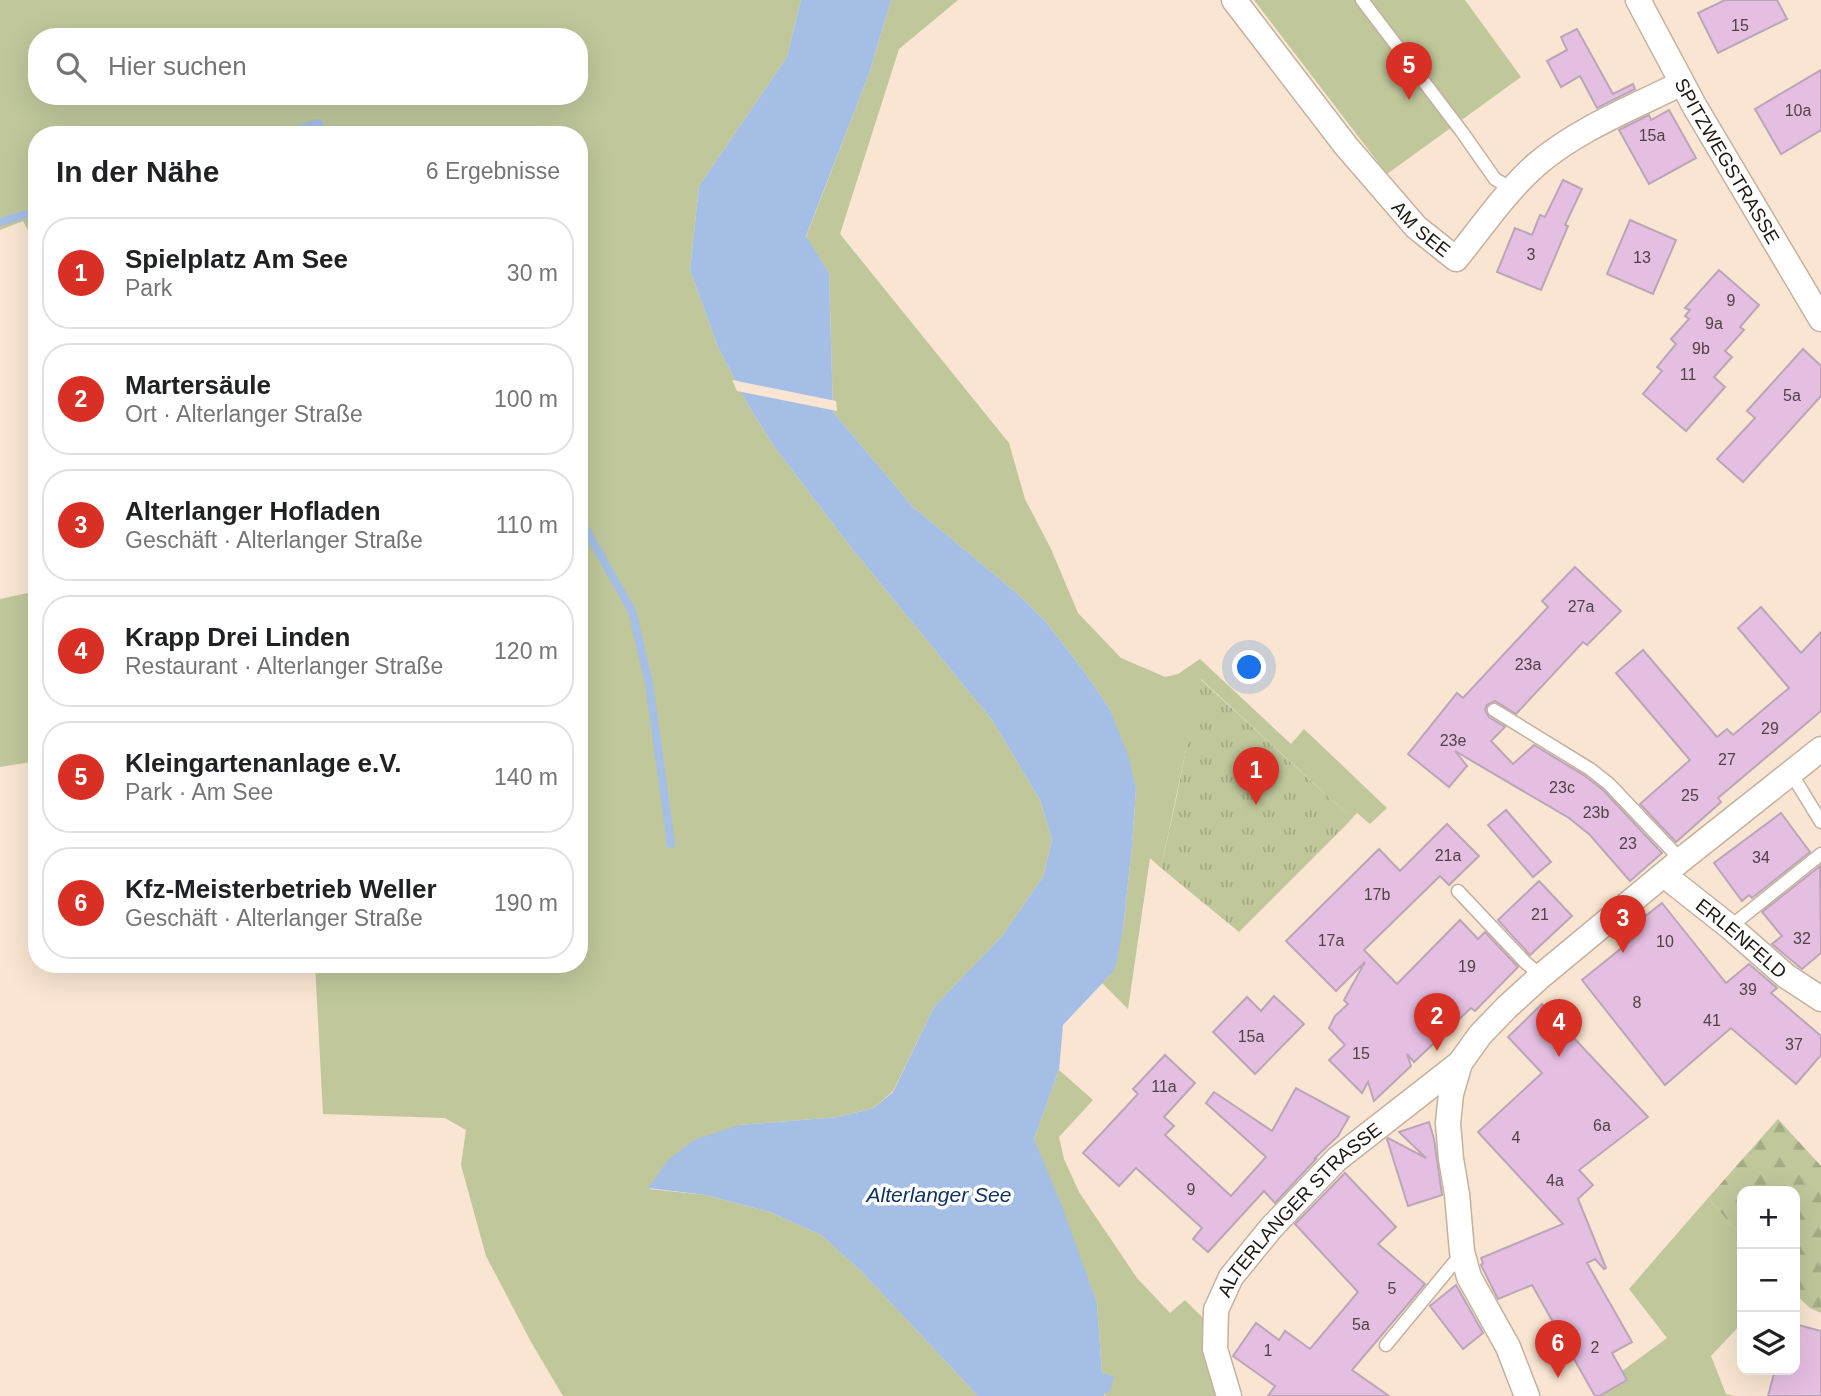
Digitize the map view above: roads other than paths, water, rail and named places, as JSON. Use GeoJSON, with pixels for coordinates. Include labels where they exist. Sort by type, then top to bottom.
{"type":"FeatureCollection","features":[{"type":"Feature","properties":{"kind":"street","name":"AM SEE"},"geometry":{"type":"LineString","coordinates":[[1234,0],[1346,146],[1416,227],[1457,259],[1511,189],[1536,165],[1581,134],[1682,83]]}},
{"type":"Feature","properties":{"kind":"street","name":"SPITZWEGSTRASSE"},"geometry":{"type":"LineString","coordinates":[[1638,0],[1695,107],[1821,319]]}},
{"type":"Feature","properties":{"kind":"street","name":"ALTERLANGER STRASSE"},"geometry":{"type":"LineString","coordinates":[[1228,1396],[1215,1349],[1216,1310],[1231,1277],[1271,1228],[1337,1158],[1460,1063],[1480,1035],[1541,976],[1821,749]]}},
{"type":"Feature","properties":{"kind":"street","name":"ERLENFELD"},"geometry":{"type":"LineString","coordinates":[[1673,867],[1730,927],[1786,976],[1821,999]]}},
{"type":"Feature","properties":{"kind":"street","name":"ALTERLANGER STRASSE"},"geometry":{"type":"LineString","coordinates":[[1460,1063],[1451,1094],[1448,1123],[1462,1252],[1469,1277],[1508,1347],[1527,1396]]}},
{"type":"Feature","properties":{"kind":"lane"},"geometry":{"type":"LineString","coordinates":[[1362,0],[1495,179],[1511,189]]}},
{"type":"Feature","properties":{"kind":"lane"},"geometry":{"type":"LineString","coordinates":[[1494,710],[1590,769],[1609,784],[1673,867]]}},
{"type":"Feature","properties":{"kind":"lane"},"geometry":{"type":"LineString","coordinates":[[1791,773],[1821,822]]}},
{"type":"Feature","properties":{"kind":"lane"},"geometry":{"type":"LineString","coordinates":[[1730,927],[1821,854]]}},
{"type":"Feature","properties":{"kind":"lane"},"geometry":{"type":"LineString","coordinates":[[1458,891],[1541,976]]}},
{"type":"Feature","properties":{"kind":"lane"},"geometry":{"type":"LineString","coordinates":[[1386,1345],[1462,1252]]}},
{"type":"Feature","properties":{"kind":"water","name":"Alterlanger See"},"geometry":{"type":"Polygon","coordinates":[[[801,0],[891,0],[870,71],[806,236],[829,273],[833,412],[913,507],[1020,596],[1045,621],[1109,708],[1128,755],[1136,789],[1123,928],[1116,965],[1110,975],[1063,1025],[1059,1070],[1034,1139],[1097,1303],[1102,1373],[1114,1376],[1110,1391],[1104,1396],[978,1396],[862,1272],[821,1235],[770,1212],[706,1195],[648,1188],[668,1160],[694,1140],[739,1125],[838,1117],[874,1108],[893,1092],[934,1007],[1002,936],[1043,877],[1052,840],[1040,800],[992,720],[850,546],[776,449],[748,405],[718,347],[690,270],[699,186],[787,57],[801,0]]]}},
{"type":"Feature","properties":{"kind":"waterway"},"geometry":{"type":"LineString","coordinates":[[308,126],[318,123],[320,126]]}},
{"type":"Feature","properties":{"kind":"waterway"},"geometry":{"type":"LineString","coordinates":[[0,222],[28,214]]}},
{"type":"Feature","properties":{"kind":"waterway"},"geometry":{"type":"LineString","coordinates":[[588,533],[632,611],[649,683],[671,844]]}},
{"type":"Feature","properties":{"kind":"place","name":"Kleingartenanlage e.V."},"geometry":{"type":"Point","coordinates":[1409,100]}},
{"type":"Feature","properties":{"kind":"place","name":"Spielplatz Am See"},"geometry":{"type":"Point","coordinates":[1256,805]}},
{"type":"Feature","properties":{"kind":"place","name":"Alterlanger Hofladen"},"geometry":{"type":"Point","coordinates":[1623,953]}},
{"type":"Feature","properties":{"kind":"place","name":"Martersäule"},"geometry":{"type":"Point","coordinates":[1437,1051]}},
{"type":"Feature","properties":{"kind":"place","name":"Krapp Drei Linden"},"geometry":{"type":"Point","coordinates":[1559,1057]}},
{"type":"Feature","properties":{"kind":"place","name":"Kfz-Meisterbetrieb Weller"},"geometry":{"type":"Point","coordinates":[1558,1378]}}]}
